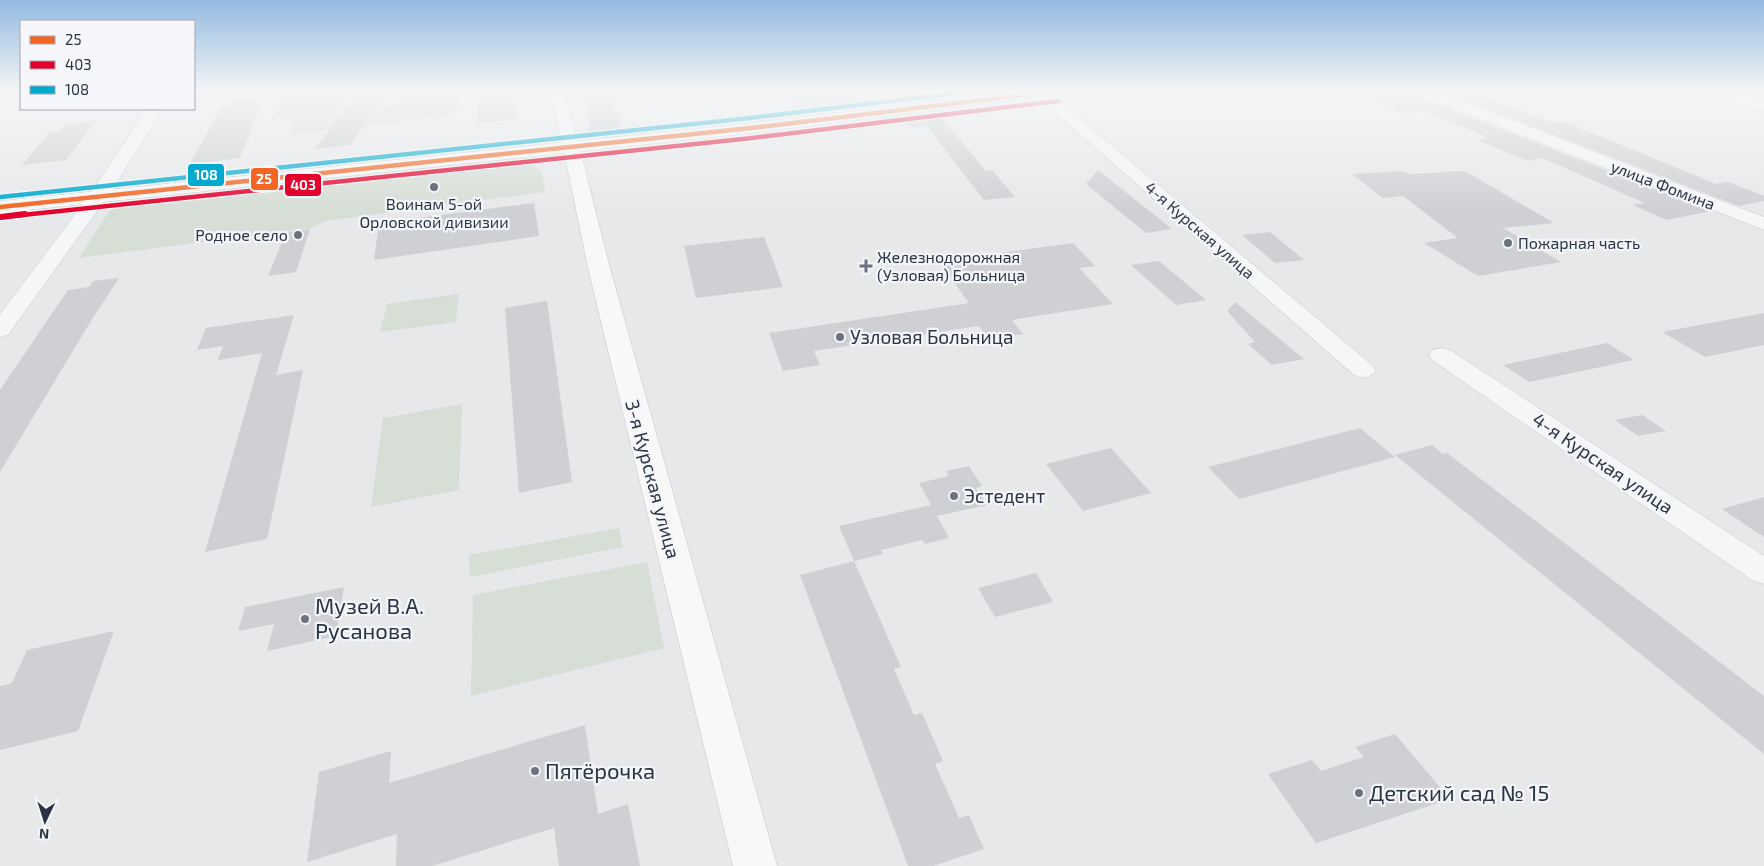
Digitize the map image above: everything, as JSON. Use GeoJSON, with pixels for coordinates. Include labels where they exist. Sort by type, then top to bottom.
{"type":"FeatureCollection","features":[{"type":"Feature","properties":{"kind":"main road"},"geometry":{"type":"LineString","coordinates":[[0,207],[709,131]]}},
{"type":"Feature","properties":{"kind":"main road","name":"3-я Курская улица"},"geometry":{"type":"LineString","coordinates":[[571,146],[606,296],[755,866]]}},
{"type":"Feature","properties":{"kind":"street"},"geometry":{"type":"LineString","coordinates":[[0,330],[100,196],[141,131]]}},
{"type":"Feature","properties":{"kind":"street","name":"3-я Курская улица"},"geometry":{"type":"LineString","coordinates":[[567,131],[571,146]]}},
{"type":"Feature","properties":{"kind":"street","name":"4-я Курская улица"},"geometry":{"type":"LineString","coordinates":[[1091,131],[1362,370]]}},
{"type":"Feature","properties":{"kind":"street","name":"улица Фомина"},"geometry":{"type":"LineString","coordinates":[[1526,131],[1764,224]]}},
{"type":"Feature","properties":{"kind":"street","name":"4-я Курская улица"},"geometry":{"type":"LineString","coordinates":[[1441,354],[1764,572]]}},
{"type":"Feature","properties":{"kind":"shaded area"},"geometry":{"type":"Polygon","coordinates":[[[292,131],[320,131],[291,135],[292,131]]]}},
{"type":"Feature","properties":{"kind":"shaded area"},"geometry":{"type":"Polygon","coordinates":[[[521,157],[528,160],[542,172],[545,192],[325,221],[310,228],[79,258],[115,202],[521,157]]]}},
{"type":"Feature","properties":{"kind":"shaded area"},"geometry":{"type":"Polygon","coordinates":[[[459,294],[456,322],[380,332],[387,304],[459,294]]]}},
{"type":"Feature","properties":{"kind":"shaded area"},"geometry":{"type":"Polygon","coordinates":[[[462,404],[459,490],[371,507],[383,418],[462,404]]]}},
{"type":"Feature","properties":{"kind":"shaded area"},"geometry":{"type":"Polygon","coordinates":[[[619,528],[623,547],[470,577],[469,555],[619,528]]]}},
{"type":"Feature","properties":{"kind":"shaded area"},"geometry":{"type":"Polygon","coordinates":[[[647,562],[664,648],[471,696],[473,595],[647,562]]]}},
{"type":"Feature","properties":{"kind":"building"},"geometry":{"type":"Polygon","coordinates":[[[87,131],[66,160],[22,165],[50,132],[87,131]]]}},
{"type":"Feature","properties":{"kind":"building"},"geometry":{"type":"Polygon","coordinates":[[[208,131],[252,131],[239,158],[189,165],[208,131]]]}},
{"type":"Feature","properties":{"kind":"building"},"geometry":{"type":"Polygon","coordinates":[[[329,131],[360,131],[350,145],[315,149],[329,131]]]}},
{"type":"Feature","properties":{"kind":"building"},"geometry":{"type":"Polygon","coordinates":[[[590,131],[617,131],[590,134],[590,131]]]}},
{"type":"Feature","properties":{"kind":"building"},"geometry":{"type":"Polygon","coordinates":[[[931,131],[953,131],[986,171],[992,170],[1015,197],[984,200],[931,131]]]}},
{"type":"Feature","properties":{"kind":"building"},"geometry":{"type":"Polygon","coordinates":[[[1473,131],[1507,131],[1711,211],[1667,220],[1633,205],[1645,203],[1542,158],[1529,161],[1476,140],[1488,138],[1473,131]]]}},
{"type":"Feature","properties":{"kind":"building"},"geometry":{"type":"Polygon","coordinates":[[[1545,131],[1588,131],[1716,184],[1728,182],[1764,196],[1764,201],[1739,206],[1545,131]]]}},
{"type":"Feature","properties":{"kind":"building"},"geometry":{"type":"Polygon","coordinates":[[[1098,170],[1172,229],[1146,233],[1086,184],[1098,170]]]}},
{"type":"Feature","properties":{"kind":"building"},"geometry":{"type":"Polygon","coordinates":[[[1404,171],[1409,174],[1465,171],[1554,223],[1503,228],[1561,262],[1478,276],[1424,243],[1458,238],[1403,196],[1383,198],[1352,174],[1404,171]]]}},
{"type":"Feature","properties":{"kind":"building"},"geometry":{"type":"Polygon","coordinates":[[[534,203],[539,236],[374,260],[379,223],[534,203]]]}},
{"type":"Feature","properties":{"kind":"building"},"geometry":{"type":"Polygon","coordinates":[[[310,229],[296,272],[268,276],[286,232],[310,229]]]}},
{"type":"Feature","properties":{"kind":"building"},"geometry":{"type":"Polygon","coordinates":[[[1270,232],[1304,260],[1275,263],[1242,235],[1270,232]]]}},
{"type":"Feature","properties":{"kind":"building"},"geometry":{"type":"Polygon","coordinates":[[[764,237],[783,287],[696,298],[684,246],[764,237]]]}},
{"type":"Feature","properties":{"kind":"building"},"geometry":{"type":"Polygon","coordinates":[[[1073,243],[1095,266],[1079,268],[1113,304],[1012,320],[1023,334],[988,339],[979,326],[814,351],[820,365],[783,371],[769,333],[969,303],[939,261],[1073,243]]]}},
{"type":"Feature","properties":{"kind":"building"},"geometry":{"type":"Polygon","coordinates":[[[1159,261],[1206,300],[1176,305],[1131,265],[1159,261]]]}},
{"type":"Feature","properties":{"kind":"building"},"geometry":{"type":"Polygon","coordinates":[[[119,278],[0,472],[0,390],[68,290],[89,287],[93,281],[119,278]]]}},
{"type":"Feature","properties":{"kind":"building"},"geometry":{"type":"Polygon","coordinates":[[[547,301],[572,482],[519,493],[505,308],[547,301]]]}},
{"type":"Feature","properties":{"kind":"building"},"geometry":{"type":"Polygon","coordinates":[[[1235,302],[1304,359],[1272,365],[1248,344],[1255,342],[1227,311],[1235,302]]]}},
{"type":"Feature","properties":{"kind":"building"},"geometry":{"type":"Polygon","coordinates":[[[1764,313],[1764,345],[1705,357],[1662,332],[1764,313]]]}},
{"type":"Feature","properties":{"kind":"building"},"geometry":{"type":"Polygon","coordinates":[[[294,315],[276,375],[303,370],[267,539],[205,552],[262,353],[218,360],[223,346],[197,350],[206,328],[294,315]]]}},
{"type":"Feature","properties":{"kind":"building"},"geometry":{"type":"Polygon","coordinates":[[[1607,343],[1634,360],[1529,382],[1503,365],[1607,343]]]}},
{"type":"Feature","properties":{"kind":"building"},"geometry":{"type":"Polygon","coordinates":[[[1642,415],[1666,431],[1638,436],[1615,420],[1642,415]]]}},
{"type":"Feature","properties":{"kind":"building"},"geometry":{"type":"Polygon","coordinates":[[[1360,428],[1395,457],[1239,499],[1208,467],[1360,428]]]}},
{"type":"Feature","properties":{"kind":"building"},"geometry":{"type":"Polygon","coordinates":[[[1432,445],[1443,454],[1447,453],[1764,696],[1764,754],[1395,455],[1432,445]]]}},
{"type":"Feature","properties":{"kind":"building"},"geometry":{"type":"Polygon","coordinates":[[[1111,448],[1151,493],[1083,511],[1046,464],[1111,448]]]}},
{"type":"Feature","properties":{"kind":"building","name":"Эстедент"},"geometry":{"type":"Polygon","coordinates":[[[969,466],[982,486],[976,488],[987,505],[937,516],[919,483],[949,476],[946,471],[969,466]]]}},
{"type":"Feature","properties":{"kind":"building"},"geometry":{"type":"Polygon","coordinates":[[[1764,497],[1764,537],[1722,509],[1764,497]]]}},
{"type":"Feature","properties":{"kind":"building"},"geometry":{"type":"Polygon","coordinates":[[[931,505],[949,538],[925,544],[922,540],[881,550],[883,554],[854,561],[839,526],[931,505]]]}},
{"type":"Feature","properties":{"kind":"building"},"geometry":{"type":"Polygon","coordinates":[[[854,561],[901,667],[894,669],[914,715],[922,713],[943,761],[935,764],[959,818],[969,815],[984,849],[933,866],[908,866],[800,575],[854,561]]]}},
{"type":"Feature","properties":{"kind":"building"},"geometry":{"type":"Polygon","coordinates":[[[1036,573],[1053,602],[995,617],[978,588],[1036,573]]]}},
{"type":"Feature","properties":{"kind":"building"},"geometry":{"type":"Polygon","coordinates":[[[344,587],[336,636],[267,651],[274,624],[238,631],[245,607],[344,587]]]}},
{"type":"Feature","properties":{"kind":"building"},"geometry":{"type":"Polygon","coordinates":[[[114,631],[78,731],[0,750],[0,686],[12,683],[27,650],[114,631]]]}},
{"type":"Feature","properties":{"kind":"building"},"geometry":{"type":"Polygon","coordinates":[[[585,725],[598,814],[628,804],[640,866],[559,866],[554,828],[432,866],[396,866],[397,834],[307,862],[319,772],[391,751],[389,783],[585,725]]]}},
{"type":"Feature","properties":{"kind":"building"},"geometry":{"type":"Polygon","coordinates":[[[1395,734],[1450,799],[1316,843],[1268,774],[1312,760],[1321,771],[1364,757],[1355,747],[1395,734]]]}},
{"type":"Feature","properties":{"kind":"transit line","name":"108"},"geometry":{"type":"LineString","coordinates":[[0,197],[623,131]]}},
{"type":"Feature","properties":{"kind":"transit line","name":"25"},"geometry":{"type":"LineString","coordinates":[[0,207],[719,131]]}},
{"type":"Feature","properties":{"kind":"transit line","name":"403"},"geometry":{"type":"LineString","coordinates":[[1,217],[806,131]]}},
{"type":"Feature","properties":{"kind":"place","name":"Воинам 5-ой Орловской дивизии"},"geometry":{"type":"Point","coordinates":[434,187]}},
{"type":"Feature","properties":{"kind":"place","name":"Родное село"},"geometry":{"type":"Point","coordinates":[298,235]}},
{"type":"Feature","properties":{"kind":"place","name":"Пожарная часть"},"geometry":{"type":"Point","coordinates":[1508,243]}},
{"type":"Feature","properties":{"kind":"place","name":"Железнодорожная (Узловая) Больница"},"geometry":{"type":"Point","coordinates":[866,266]}},
{"type":"Feature","properties":{"kind":"place","name":"Узловая Больница"},"geometry":{"type":"Point","coordinates":[840,337]}},
{"type":"Feature","properties":{"kind":"place","name":"Эстедент"},"geometry":{"type":"Point","coordinates":[954,496]}},
{"type":"Feature","properties":{"kind":"place","name":"Музей В.А. Русанова"},"geometry":{"type":"Point","coordinates":[305,619]}},
{"type":"Feature","properties":{"kind":"place","name":"Пятёрочка"},"geometry":{"type":"Point","coordinates":[535,771]}},
{"type":"Feature","properties":{"kind":"place","name":"Детский сад № 15"},"geometry":{"type":"Point","coordinates":[1359,793]}}]}
